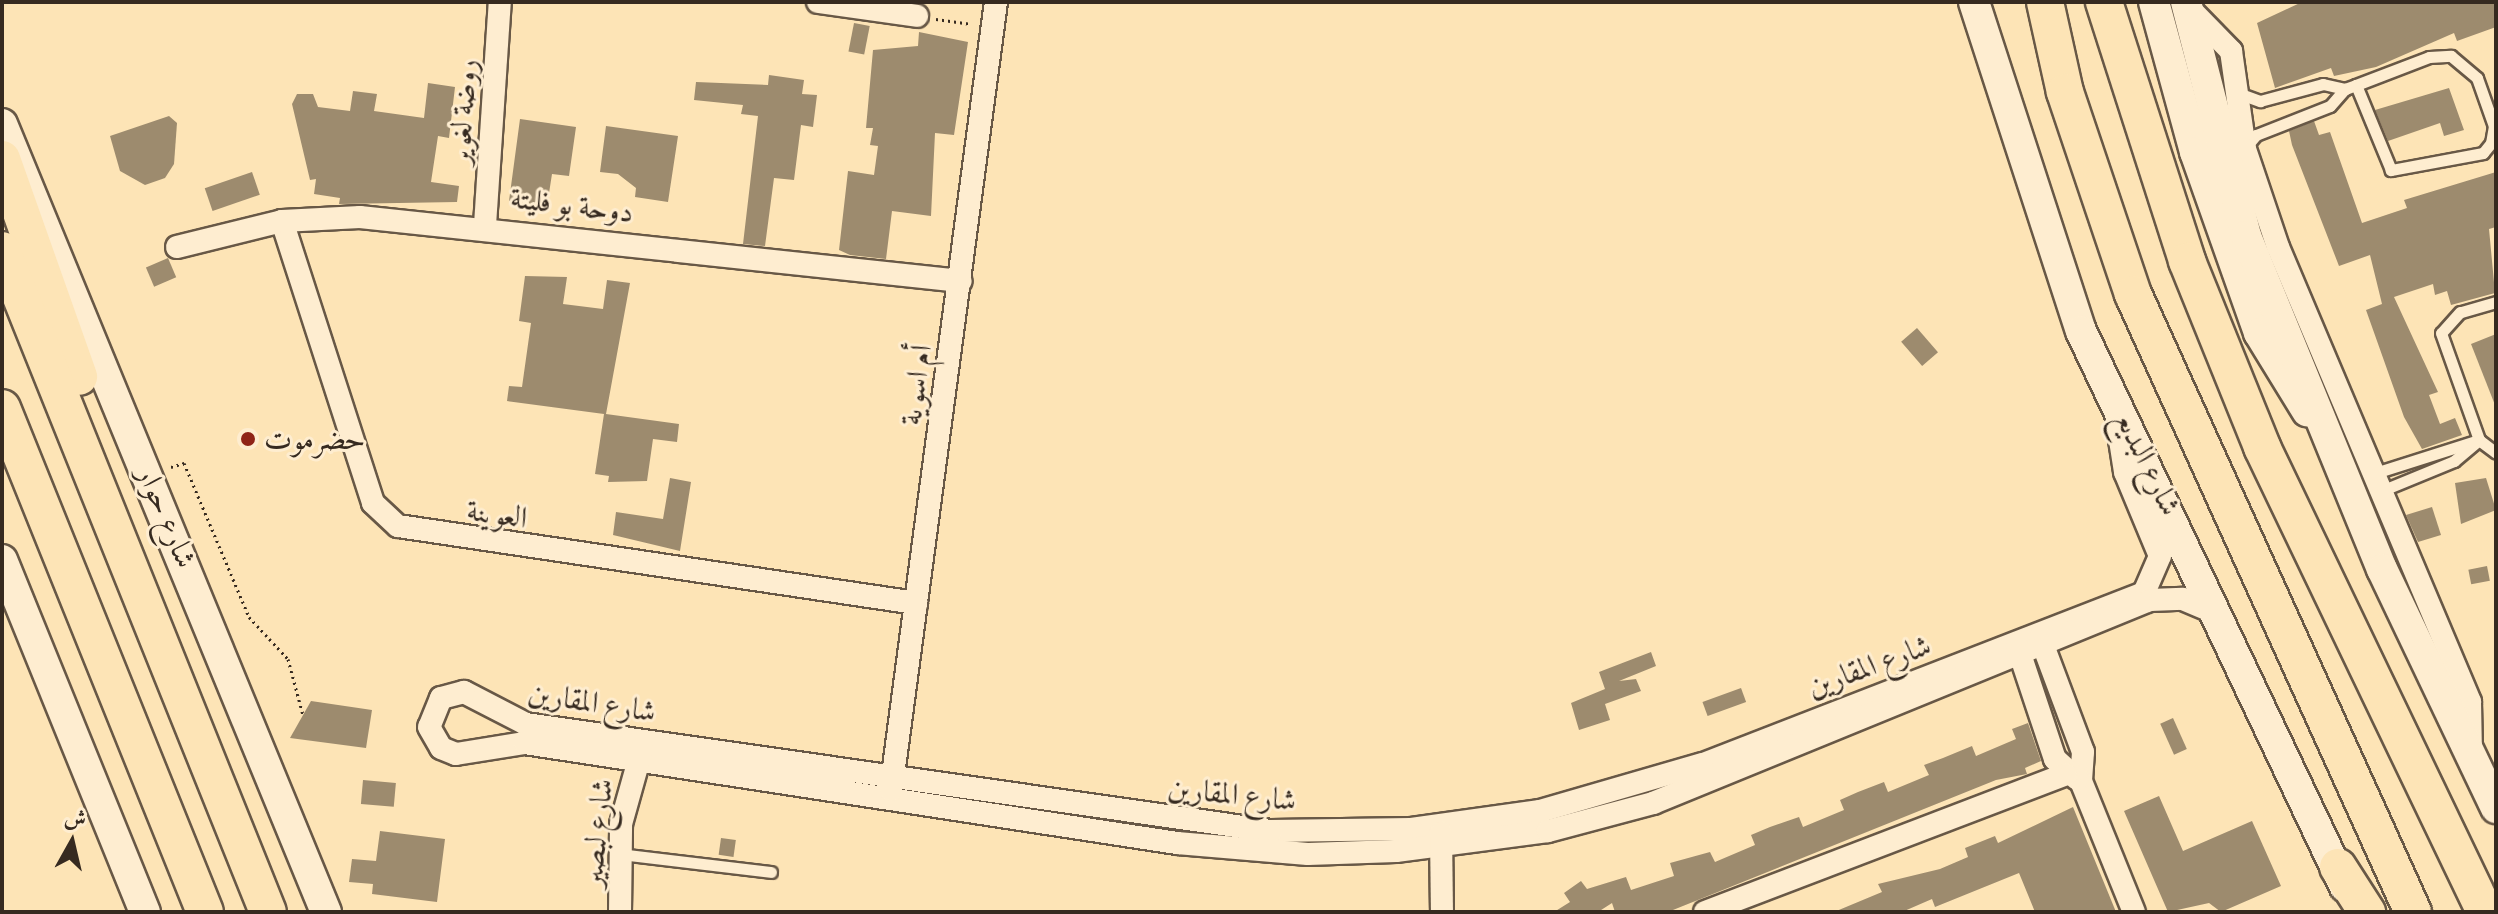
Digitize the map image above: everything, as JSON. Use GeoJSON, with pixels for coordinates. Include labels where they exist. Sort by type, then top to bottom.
{"type":"FeatureCollection","features":[{"type":"Feature","properties":{"kind":"highway","name":"شارع البديع"},"geometry":{"type":"LineString","coordinates":[[2045,2],[2065,92],[2133,294],[2413,912]]}},
{"type":"Feature","properties":{"kind":"highway"},"geometry":{"type":"LineString","coordinates":[[2104,2],[2187,261],[2262,447],[2485,912]]}},
{"type":"Feature","properties":{"kind":"highway"},"geometry":{"type":"LineString","coordinates":[[2,159],[90,412],[110,515]]}},
{"type":"Feature","properties":{"kind":"highway","name":"شارع حوار"},"geometry":{"type":"LineString","coordinates":[[2,250],[268,912]]}},
{"type":"Feature","properties":{"kind":"highway"},"geometry":{"type":"LineString","coordinates":[[2,408],[161,810],[205,912]]}},
{"type":"Feature","properties":{"kind":"highway"},"geometry":{"type":"LineString","coordinates":[[2,452],[52,533]]}},
{"type":"Feature","properties":{"kind":"highway"},"geometry":{"type":"LineString","coordinates":[[161,810],[177,912]]}},
{"type":"Feature","properties":{"kind":"highway"},"geometry":{"type":"LineString","coordinates":[[2338,867],[2367,912]]}},
{"type":"Feature","properties":{"kind":"main road","name":"شارع البديع"},"geometry":{"type":"LineString","coordinates":[[1974,2],[2061,282],[2223,617],[2338,867],[2353,912]]}},
{"type":"Feature","properties":{"kind":"main road"},"geometry":{"type":"LineString","coordinates":[[2154,2],[2195,152],[2259,333],[2335,448]]}},
{"type":"Feature","properties":{"kind":"main road"},"geometry":{"type":"LineString","coordinates":[[2186,2],[2246,236],[2470,763],[2496,808]]}},
{"type":"Feature","properties":{"kind":"main road","name":"شارع حوار"},"geometry":{"type":"LineString","coordinates":[[2,124],[326,912]]}},
{"type":"Feature","properties":{"kind":"main road"},"geometry":{"type":"LineString","coordinates":[[2,560],[145,912]]}},
{"type":"Feature","properties":{"kind":"street","name":"روضة لغوير"},"geometry":{"type":"LineString","coordinates":[[485,225],[500,2]]}},
{"type":"Feature","properties":{"kind":"street"},"geometry":{"type":"LineString","coordinates":[[818,2],[917,16]]}},
{"type":"Feature","properties":{"kind":"street","name":"أم اسوية"},"geometry":{"type":"LineString","coordinates":[[891,787],[996,2]]}},
{"type":"Feature","properties":{"kind":"street"},"geometry":{"type":"LineString","coordinates":[[2186,2],[2231,51],[2231,90],[2245,149],[2278,247],[2470,702],[2470,763]]}},
{"type":"Feature","properties":{"kind":"street","name":"دوحة بو فليتة"},"geometry":{"type":"LineString","coordinates":[[177,247],[282,221],[360,217],[485,225],[961,281]]}},
{"type":"Feature","properties":{"kind":"street","name":"العوينة"},"geometry":{"type":"LineString","coordinates":[[282,221],[373,503],[398,526],[916,603]]}},
{"type":"Feature","properties":{"kind":"street","name":"شارع المقارين"},"geometry":{"type":"LineString","coordinates":[[891,787],[653,742],[514,722],[464,692],[441,698],[429,719],[435,742],[456,754],[525,743],[635,760],[1240,829],[1440,836],[1662,778],[2019,650],[2136,598],[2157,576],[2158,546],[2125,472],[2113,393]]}},
{"type":"Feature","properties":{"kind":"street","name":"شارع المقارين"},"geometry":{"type":"LineString","coordinates":[[2041,641],[2161,598],[2194,602],[2223,617]]}},
{"type":"Feature","properties":{"kind":"street"},"geometry":{"type":"LineString","coordinates":[[2041,641],[2083,752],[2074,777]]}},
{"type":"Feature","properties":{"kind":"street"},"geometry":{"type":"LineString","coordinates":[[2019,650],[2134,912]]}},
{"type":"Feature","properties":{"kind":"street"},"geometry":{"type":"LineString","coordinates":[[635,760],[653,742]]}},
{"type":"Feature","properties":{"kind":"street","name":"شارع لبصير"},"geometry":{"type":"LineString","coordinates":[[620,912],[619,854],[635,760]]}},
{"type":"Feature","properties":{"kind":"street"},"geometry":{"type":"LineString","coordinates":[[1705,912],[2074,777]]}},
{"type":"Feature","properties":{"kind":"street"},"geometry":{"type":"LineString","coordinates":[[1440,836],[1442,912]]}},
{"type":"Feature","properties":{"kind":"lane"},"geometry":{"type":"LineString","coordinates":[[2245,149],[2256,135],[2330,106],[2350,87],[2429,57],[2459,60],[2477,78],[2494,126],[2491,143],[2483,153],[2391,170],[2350,87]]}},
{"type":"Feature","properties":{"kind":"lane"},"geometry":{"type":"LineString","coordinates":[[2231,90],[2260,101],[2323,84],[2350,87]]}},
{"type":"Feature","properties":{"kind":"lane"},"geometry":{"type":"LineString","coordinates":[[2496,302],[2460,312],[2441,333],[2479,440],[2496,453]]}},
{"type":"Feature","properties":{"kind":"lane"},"geometry":{"type":"LineString","coordinates":[[2378,482],[2454,461],[2479,440]]}},
{"type":"Feature","properties":{"kind":"lane"},"geometry":{"type":"LineString","coordinates":[[2378,482],[2479,440]]}},
{"type":"Feature","properties":{"kind":"lane"},"geometry":{"type":"LineString","coordinates":[[619,854],[771,872]]}},
{"type":"Feature","properties":{"kind":"path"},"geometry":{"type":"LineString","coordinates":[[917,16],[991,27]]}},
{"type":"Feature","properties":{"kind":"path"},"geometry":{"type":"LineString","coordinates":[[148,473],[184,463],[249,617],[295,672],[303,715]]}},
{"type":"Feature","properties":{"kind":"building"},"geometry":{"type":"Polygon","coordinates":[[[2302,2],[2496,2],[2496,27],[2457,41],[2454,33],[2376,67],[2334,76],[2331,68],[2275,88],[2257,23],[2302,2]]]}},
{"type":"Feature","properties":{"kind":"building"},"geometry":{"type":"Polygon","coordinates":[[[854,23],[870,26],[864,55],[848,51],[854,23]]]}},
{"type":"Feature","properties":{"kind":"building"},"geometry":{"type":"Polygon","coordinates":[[[919,32],[968,42],[954,135],[935,133],[931,216],[892,211],[886,259],[850,255],[839,250],[848,171],[874,175],[878,146],[870,145],[873,128],[866,128],[873,50],[918,46],[919,32]]]}},
{"type":"Feature","properties":{"kind":"building"},"geometry":{"type":"Polygon","coordinates":[[[769,75],[804,80],[802,94],[817,95],[813,127],[801,125],[794,180],[774,178],[765,246],[743,244],[758,116],[741,114],[743,105],[694,100],[696,82],[768,85],[769,75]]]}},
{"type":"Feature","properties":{"kind":"building"},"geometry":{"type":"Polygon","coordinates":[[[428,83],[455,87],[449,138],[438,136],[431,182],[459,186],[457,202],[339,204],[340,198],[314,194],[316,179],[310,180],[292,104],[297,94],[313,94],[318,107],[350,111],[353,91],[377,94],[374,111],[424,118],[428,83]]]}},
{"type":"Feature","properties":{"kind":"building"},"geometry":{"type":"Polygon","coordinates":[[[2449,88],[2464,130],[2444,136],[2440,123],[2388,141],[2375,110],[2449,88]]]}},
{"type":"Feature","properties":{"kind":"building"},"geometry":{"type":"Polygon","coordinates":[[[169,116],[177,123],[174,164],[165,178],[145,185],[120,171],[110,136],[169,116]]]}},
{"type":"Feature","properties":{"kind":"building"},"geometry":{"type":"Polygon","coordinates":[[[520,119],[576,127],[569,176],[552,174],[547,206],[509,201],[520,119]]]}},
{"type":"Feature","properties":{"kind":"building"},"geometry":{"type":"Polygon","coordinates":[[[2314,121],[2319,135],[2330,132],[2362,223],[2407,208],[2404,200],[2496,172],[2496,227],[2489,229],[2495,293],[2451,305],[2447,291],[2435,295],[2433,284],[2394,297],[2438,392],[2429,395],[2440,424],[2455,418],[2462,435],[2422,449],[2404,417],[2366,310],[2382,304],[2370,255],[2339,266],[2292,145],[2289,131],[2314,121]]]}},
{"type":"Feature","properties":{"kind":"building"},"geometry":{"type":"Polygon","coordinates":[[[606,126],[678,136],[668,202],[635,197],[636,188],[618,174],[600,172],[606,126]]]}},
{"type":"Feature","properties":{"kind":"building"},"geometry":{"type":"Polygon","coordinates":[[[252,172],[260,195],[213,211],[205,188],[252,172]]]}},
{"type":"Feature","properties":{"kind":"building"},"geometry":{"type":"Polygon","coordinates":[[[168,258],[176,277],[154,287],[146,267],[168,258]]]}},
{"type":"Feature","properties":{"kind":"building"},"geometry":{"type":"Polygon","coordinates":[[[525,276],[567,277],[563,304],[603,309],[607,280],[630,283],[606,414],[679,424],[677,442],[653,439],[647,481],[608,482],[609,476],[595,474],[604,414],[507,401],[509,386],[522,387],[531,323],[519,321],[525,276]]]}},
{"type":"Feature","properties":{"kind":"building"},"geometry":{"type":"Polygon","coordinates":[[[1917,328],[1938,352],[1922,366],[1901,342],[1917,328]]]}},
{"type":"Feature","properties":{"kind":"building"},"geometry":{"type":"Polygon","coordinates":[[[2496,334],[2496,405],[2495,405],[2471,344],[2496,334]]]}},
{"type":"Feature","properties":{"kind":"building"},"geometry":{"type":"Polygon","coordinates":[[[670,478],[691,482],[680,551],[613,535],[616,512],[663,519],[670,478]]]}},
{"type":"Feature","properties":{"kind":"building"},"geometry":{"type":"Polygon","coordinates":[[[2486,478],[2496,510],[2461,524],[2455,483],[2486,478]]]}},
{"type":"Feature","properties":{"kind":"building"},"geometry":{"type":"Polygon","coordinates":[[[2432,507],[2441,535],[2418,542],[2406,515],[2432,507]]]}},
{"type":"Feature","properties":{"kind":"building"},"geometry":{"type":"Polygon","coordinates":[[[2487,566],[2490,581],[2471,584],[2468,570],[2487,566]]]}},
{"type":"Feature","properties":{"kind":"building"},"geometry":{"type":"Polygon","coordinates":[[[1651,652],[1656,666],[1619,681],[1636,679],[1641,691],[1605,704],[1610,720],[1579,730],[1571,703],[1605,689],[1599,672],[1651,652]]]}},
{"type":"Feature","properties":{"kind":"building"},"geometry":{"type":"Polygon","coordinates":[[[1741,688],[1746,702],[1708,716],[1702,702],[1741,688]]]}},
{"type":"Feature","properties":{"kind":"building"},"geometry":{"type":"Polygon","coordinates":[[[311,701],[372,710],[366,748],[290,738],[311,701]]]}},
{"type":"Feature","properties":{"kind":"building"},"geometry":{"type":"Polygon","coordinates":[[[2173,718],[2187,749],[2174,755],[2160,724],[2173,718]]]}},
{"type":"Feature","properties":{"kind":"building"},"geometry":{"type":"Polygon","coordinates":[[[2028,723],[2041,761],[2025,768],[2027,774],[1996,780],[1668,912],[1615,912],[1612,903],[1598,912],[1554,912],[1570,902],[1564,893],[1581,881],[1587,889],[1626,877],[1631,890],[1674,876],[1670,863],[1710,852],[1715,862],[1755,845],[1751,835],[1799,817],[1803,827],[1844,810],[1840,800],[1858,792],[1884,782],[1888,792],[1929,775],[1924,765],[1972,746],[1976,756],[2016,739],[2012,729],[2028,723]]]}},
{"type":"Feature","properties":{"kind":"building"},"geometry":{"type":"Polygon","coordinates":[[[363,780],[396,783],[394,807],[361,804],[363,780]]]}},
{"type":"Feature","properties":{"kind":"building"},"geometry":{"type":"Polygon","coordinates":[[[2159,796],[2183,851],[2252,821],[2281,886],[2221,912],[2209,903],[2168,912],[2124,811],[2159,796]]]}},
{"type":"Feature","properties":{"kind":"building"},"geometry":{"type":"Polygon","coordinates":[[[2073,807],[2116,912],[2035,912],[2019,873],[1935,907],[1932,899],[1902,912],[1834,912],[1882,892],[1878,884],[1940,869],[1968,857],[1965,848],[1995,836],[1998,843],[2073,807]]]}},
{"type":"Feature","properties":{"kind":"building"},"geometry":{"type":"Polygon","coordinates":[[[380,831],[445,839],[437,902],[372,894],[373,884],[349,882],[352,859],[376,861],[380,831]]]}},
{"type":"Feature","properties":{"kind":"building"},"geometry":{"type":"Polygon","coordinates":[[[721,838],[736,840],[733,857],[719,855],[721,838]]]}},
{"type":"Feature","properties":{"kind":"place","name":"حضرموت"},"geometry":{"type":"Point","coordinates":[248,439]}}]}
